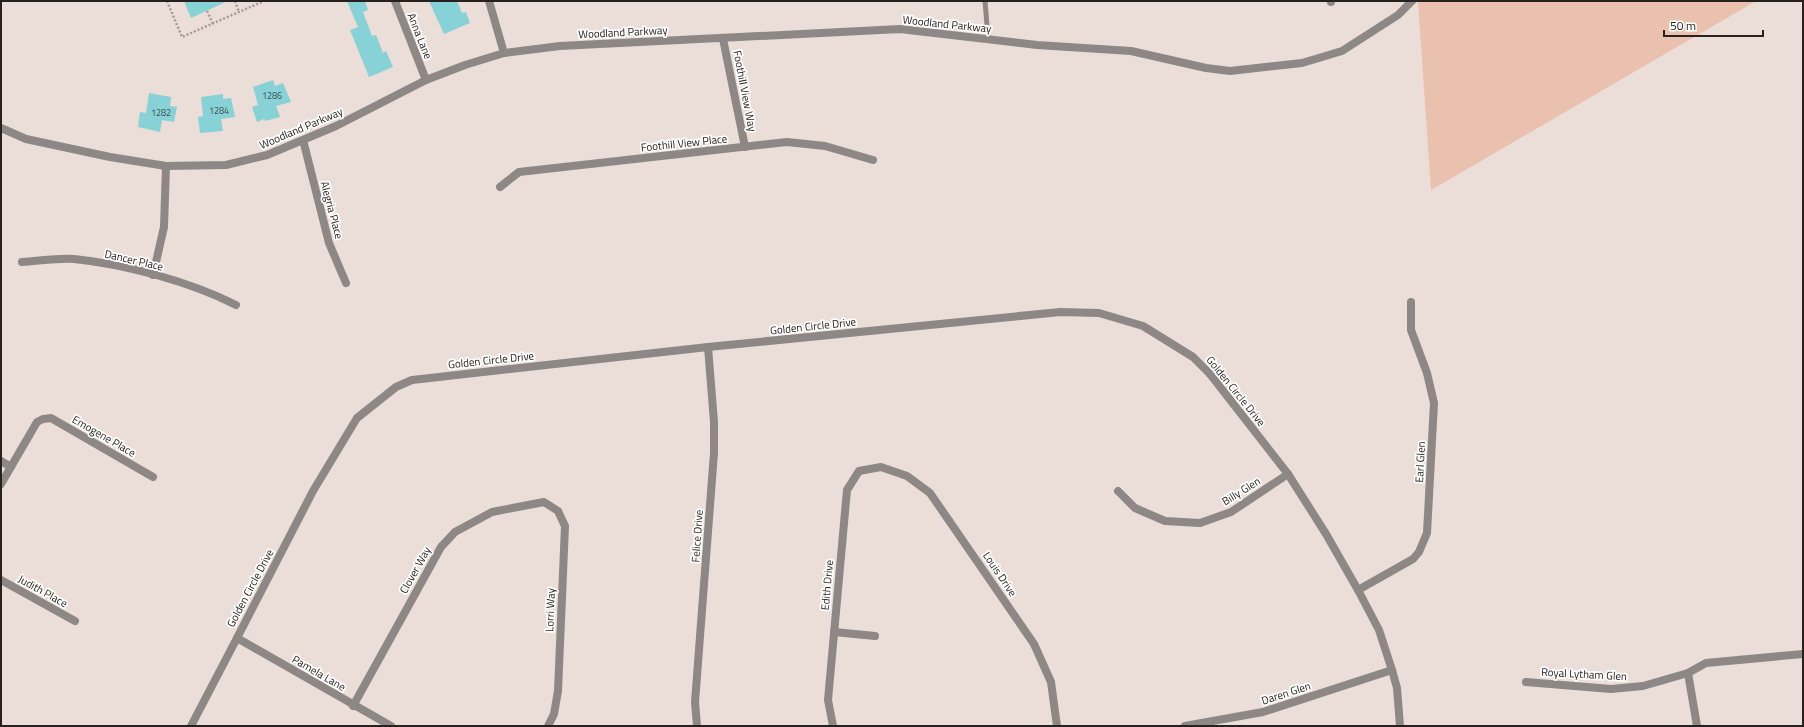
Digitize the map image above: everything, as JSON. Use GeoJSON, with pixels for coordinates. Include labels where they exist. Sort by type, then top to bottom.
{"type":"FeatureCollection","features":[{"type":"Feature","properties":{"kind":"street","name":"Anna Lane"},"geometry":{"type":"LineString","coordinates":[[394,1],[426,80]]}},
{"type":"Feature","properties":{"kind":"street"},"geometry":{"type":"LineString","coordinates":[[489,1],[504,53]]}},
{"type":"Feature","properties":{"kind":"street","name":"Woodland Parkway"},"geometry":{"type":"LineString","coordinates":[[1,128],[26,139],[110,157],[166,166],[226,165],[267,155],[336,126],[426,80],[465,65],[504,53],[560,46],[900,29],[988,38],[1037,45],[1131,51],[1206,68],[1230,71],[1302,63],[1342,51],[1398,15],[1412,1]]}},
{"type":"Feature","properties":{"kind":"street","name":"Foothill View Way"},"geometry":{"type":"LineString","coordinates":[[723,39],[745,147]]}},
{"type":"Feature","properties":{"kind":"street","name":"Alegria Place"},"geometry":{"type":"LineString","coordinates":[[303,140],[329,242],[346,283]]}},
{"type":"Feature","properties":{"kind":"street","name":"Foothill View Place"},"geometry":{"type":"LineString","coordinates":[[500,188],[519,172],[787,142],[825,146],[873,160]]}},
{"type":"Feature","properties":{"kind":"street"},"geometry":{"type":"LineString","coordinates":[[153,275],[164,227],[166,166]]}},
{"type":"Feature","properties":{"kind":"street","name":"Dancer Place"},"geometry":{"type":"LineString","coordinates":[[22,262],[73,259],[153,275],[215,294],[236,305]]}},
{"type":"Feature","properties":{"kind":"street","name":"Earl Glen"},"geometry":{"type":"LineString","coordinates":[[1358,590],[1413,559],[1419,552],[1427,533],[1434,403],[1427,373],[1412,330],[1411,302]]}},
{"type":"Feature","properties":{"kind":"street","name":"Golden Circle Drive"},"geometry":{"type":"LineString","coordinates":[[192,726],[313,491],[357,418],[396,387],[412,380],[708,347],[1060,312],[1099,313],[1143,326],[1193,357],[1210,374],[1288,474],[1326,534],[1358,590],[1379,630],[1392,670],[1397,688],[1400,726]]}},
{"type":"Feature","properties":{"kind":"street","name":"Felice Drive"},"geometry":{"type":"LineString","coordinates":[[697,726],[695,702],[714,453],[714,422],[708,347]]}},
{"type":"Feature","properties":{"kind":"street","name":"Emogene Place"},"geometry":{"type":"LineString","coordinates":[[11,467],[37,422],[43,419],[51,418],[153,477]]}},
{"type":"Feature","properties":{"kind":"street"},"geometry":{"type":"LineString","coordinates":[[1,461],[11,467],[1,484]]}},
{"type":"Feature","properties":{"kind":"street","name":"Edith Drive"},"geometry":{"type":"LineString","coordinates":[[832,726],[828,700],[847,490],[859,471],[881,467]]}},
{"type":"Feature","properties":{"kind":"street","name":"Louis Drive"},"geometry":{"type":"LineString","coordinates":[[881,467],[907,476],[930,493],[1034,644],[1051,682],[1057,726]]}},
{"type":"Feature","properties":{"kind":"street","name":"Billy Glen"},"geometry":{"type":"LineString","coordinates":[[1118,491],[1136,508],[1165,521],[1200,523],[1232,512],[1288,474]]}},
{"type":"Feature","properties":{"kind":"street","name":"Clover Way"},"geometry":{"type":"LineString","coordinates":[[353,706],[441,547],[455,532],[492,512],[544,502]]}},
{"type":"Feature","properties":{"kind":"street","name":"Lorri Way"},"geometry":{"type":"LineString","coordinates":[[544,502],[558,511],[565,526],[558,691],[554,714],[548,726]]}},
{"type":"Feature","properties":{"kind":"street","name":"Judith Place"},"geometry":{"type":"LineString","coordinates":[[1,580],[75,621]]}},
{"type":"Feature","properties":{"kind":"street"},"geometry":{"type":"LineString","coordinates":[[834,632],[875,636]]}},
{"type":"Feature","properties":{"kind":"street","name":"Pamela Lane"},"geometry":{"type":"LineString","coordinates":[[237,638],[353,706],[391,726]]}},
{"type":"Feature","properties":{"kind":"street","name":"Royal Lytham Glen"},"geometry":{"type":"LineString","coordinates":[[1526,682],[1610,689],[1643,686],[1688,673],[1706,663],[1803,654]]}},
{"type":"Feature","properties":{"kind":"street","name":"Daren Glen"},"geometry":{"type":"LineString","coordinates":[[1184,726],[1263,712],[1392,670]]}},
{"type":"Feature","properties":{"kind":"street"},"geometry":{"type":"LineString","coordinates":[[1688,673],[1697,726]]}},
{"type":"Feature","properties":{"kind":"lane"},"geometry":{"type":"LineString","coordinates":[[985,1],[988,38]]}},
{"type":"Feature","properties":{"kind":"path"},"geometry":{"type":"LineString","coordinates":[[167,1],[182,37],[264,1]]}},
{"type":"Feature","properties":{"kind":"path"},"geometry":{"type":"LineString","coordinates":[[235,1],[239,12]]}},
{"type":"Feature","properties":{"kind":"path"},"geometry":{"type":"LineString","coordinates":[[207,11],[213,24]]}},
{"type":"Feature","properties":{"kind":"shaded area"},"geometry":{"type":"Polygon","coordinates":[[[1418,1],[1756,1],[1431,190],[1418,1]]]}},
{"type":"Feature","properties":{"kind":"building"},"geometry":{"type":"Polygon","coordinates":[[[184,1],[228,1],[191,18],[184,1]]]}},
{"type":"Feature","properties":{"kind":"building"},"geometry":{"type":"Polygon","coordinates":[[[347,1],[365,1],[368,10],[363,12],[372,36],[376,35],[383,53],[386,51],[393,67],[369,77],[350,30],[358,27],[347,1]]]}},
{"type":"Feature","properties":{"kind":"building"},"geometry":{"type":"Polygon","coordinates":[[[429,1],[457,1],[462,13],[466,12],[470,23],[444,34],[429,1]]]}},
{"type":"Feature","properties":{"kind":"building"},"geometry":{"type":"Polygon","coordinates":[[[273,80],[275,86],[283,83],[291,102],[276,106],[280,117],[265,121],[264,119],[257,122],[252,107],[258,105],[253,87],[273,80]]]}},
{"type":"Feature","properties":{"kind":"building"},"geometry":{"type":"Polygon","coordinates":[[[149,93],[171,97],[170,106],[177,107],[174,122],[162,120],[160,132],[138,127],[140,112],[146,113],[149,93]]]}},
{"type":"Feature","properties":{"kind":"building"},"geometry":{"type":"Polygon","coordinates":[[[223,94],[223,99],[231,98],[235,117],[221,119],[223,131],[200,133],[198,117],[203,116],[201,97],[223,94]]]}}]}
